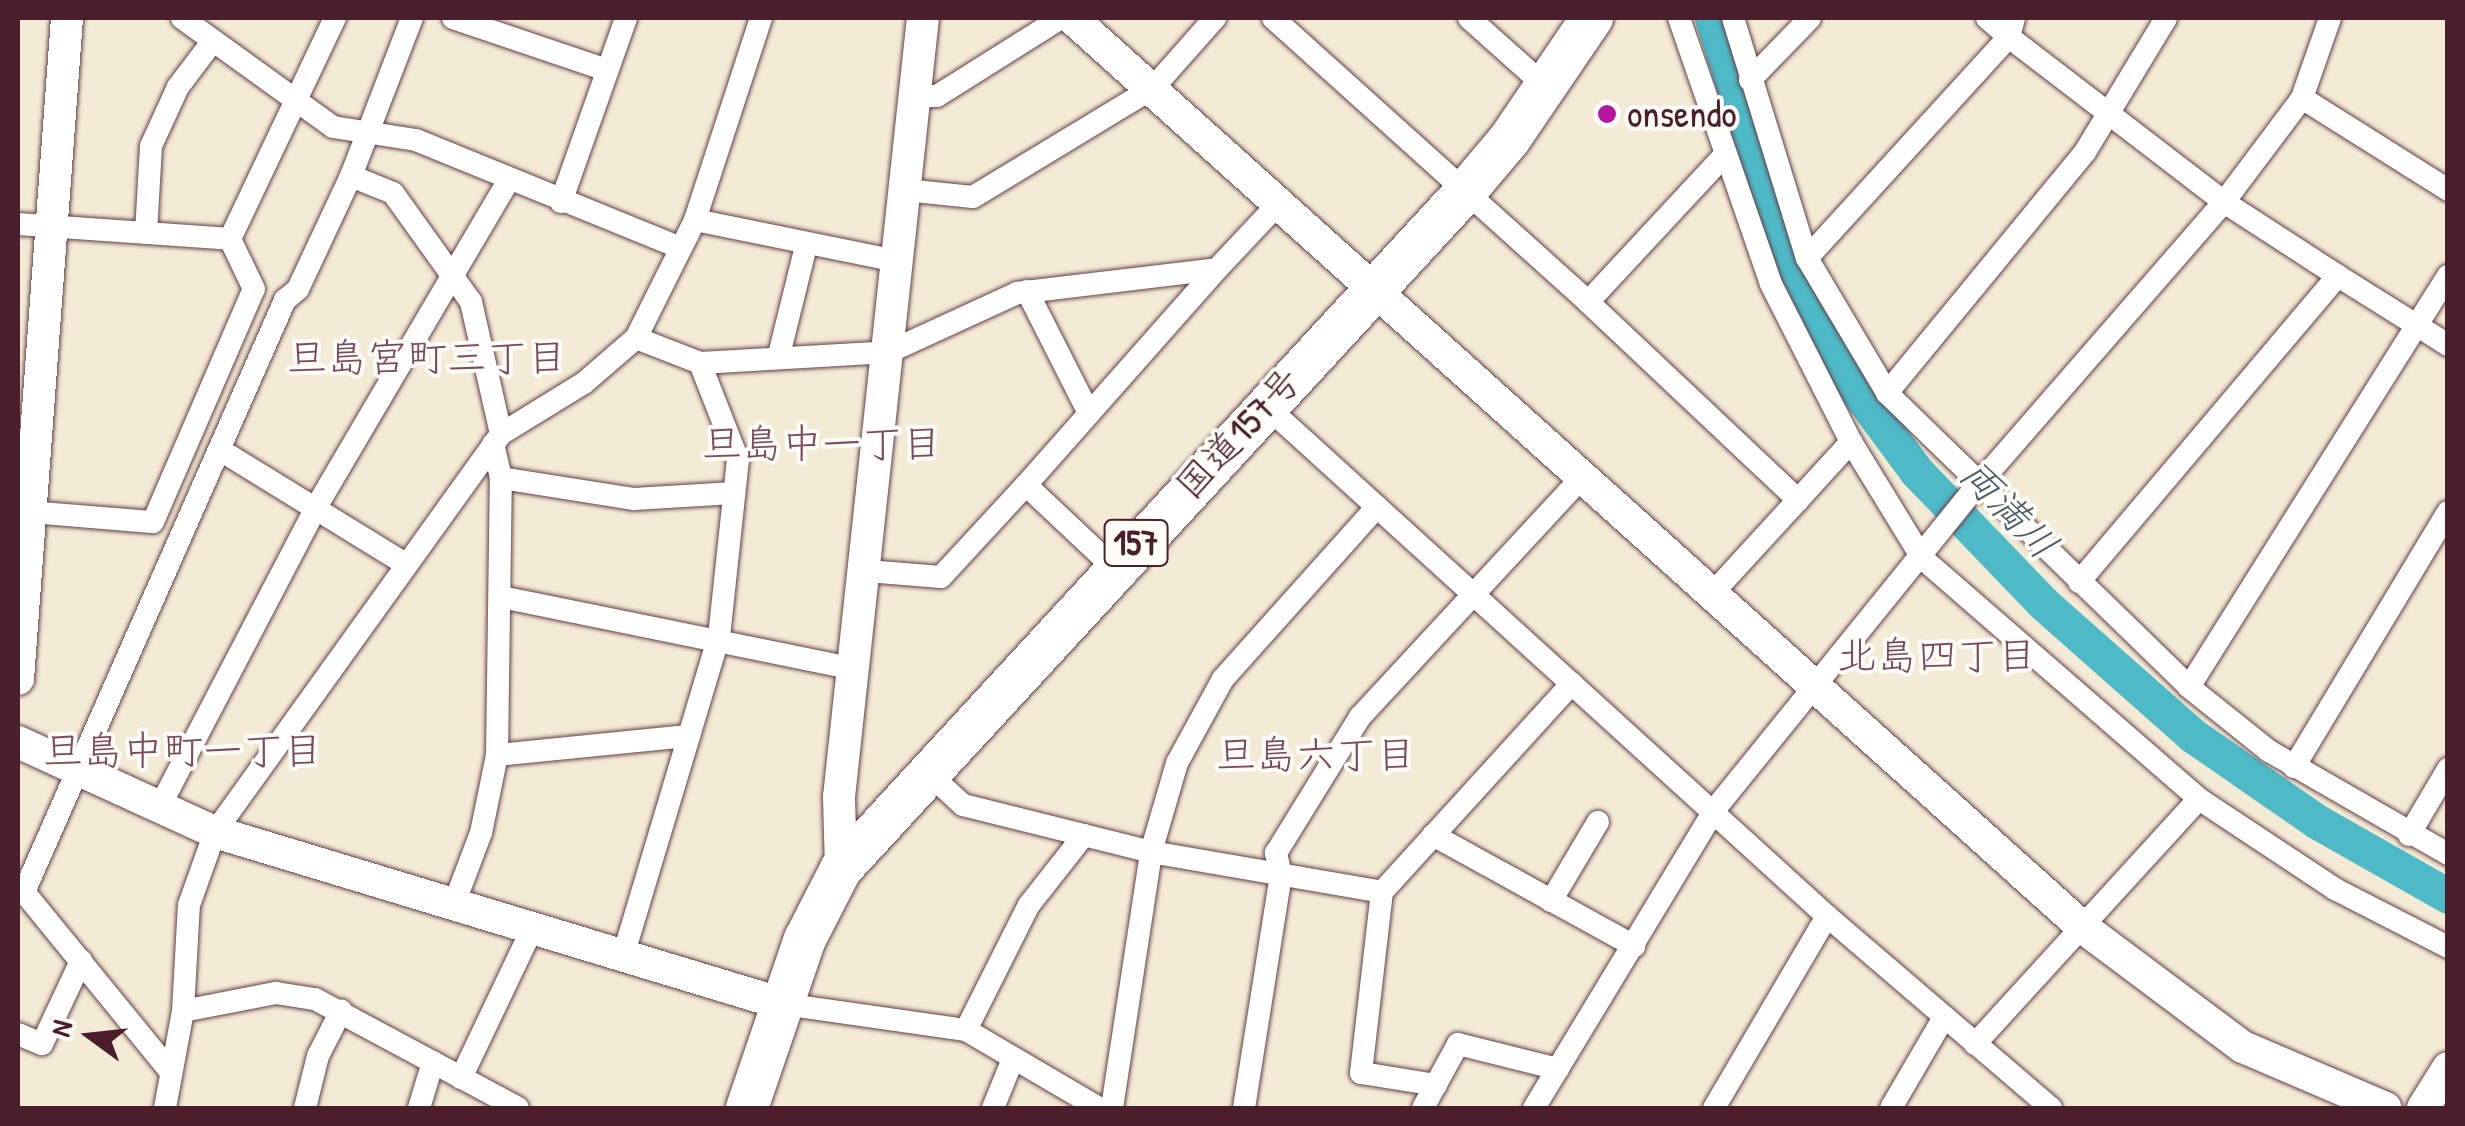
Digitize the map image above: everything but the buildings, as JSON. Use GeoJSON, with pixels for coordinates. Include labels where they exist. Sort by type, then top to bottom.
{"type":"FeatureCollection","features":[{"type":"Feature","properties":{"kind":"highway","name":"国道157号"},"geometry":{"type":"LineString","coordinates":[[747,1108],[805,938],[841,869],[1113,567],[1465,192],[1592,18]]}},
{"type":"Feature","properties":{"kind":"street"},"geometry":{"type":"LineString","coordinates":[[18,679],[24,512],[52,226],[67,18]]}},
{"type":"Feature","properties":{"kind":"street"},"geometry":{"type":"LineString","coordinates":[[182,18],[333,126],[362,134],[416,140],[680,248]]}},
{"type":"Feature","properties":{"kind":"street"},"geometry":{"type":"LineString","coordinates":[[24,512],[152,522],[254,289],[230,239],[292,100],[335,18]]}},
{"type":"Feature","properties":{"kind":"street"},"geometry":{"type":"LineString","coordinates":[[170,1071],[80,961],[21,900],[285,300],[298,289],[350,176],[362,134],[412,18]]}},
{"type":"Feature","properties":{"kind":"street"},"geometry":{"type":"LineString","coordinates":[[453,18],[519,28],[607,70]]}},
{"type":"Feature","properties":{"kind":"street"},"geometry":{"type":"LineString","coordinates":[[561,202],[626,18]]}},
{"type":"Feature","properties":{"kind":"street"},"geometry":{"type":"LineString","coordinates":[[165,1108],[184,1011],[189,905],[215,832],[497,439],[584,383],[636,338],[695,220],[761,18]]}},
{"type":"Feature","properties":{"kind":"street"},"geometry":{"type":"LineString","coordinates":[[841,869],[839,797],[856,669],[923,18]]}},
{"type":"Feature","properties":{"kind":"street"},"geometry":{"type":"LineString","coordinates":[[915,96],[937,96],[1061,18]]}},
{"type":"Feature","properties":{"kind":"street"},"geometry":{"type":"LineString","coordinates":[[1072,18],[2081,926],[2243,1046],[2384,1108]]}},
{"type":"Feature","properties":{"kind":"street"},"geometry":{"type":"LineString","coordinates":[[905,190],[973,197],[1153,88],[1215,18]]}},
{"type":"Feature","properties":{"kind":"street"},"geometry":{"type":"LineString","coordinates":[[1272,18],[1588,302],[1798,500]]}},
{"type":"Feature","properties":{"kind":"street"},"geometry":{"type":"LineString","coordinates":[[1469,18],[1545,86]]}},
{"type":"Feature","properties":{"kind":"street"},"geometry":{"type":"LineString","coordinates":[[1679,18],[1722,158],[1771,284],[1851,442],[1922,558],[2199,799],[2336,889],[2448,946]]}},
{"type":"Feature","properties":{"kind":"street"},"geometry":{"type":"LineString","coordinates":[[1732,18],[1807,258],[1887,393],[1974,491],[2079,582],[2189,687],[2294,767],[2448,854]]}},
{"type":"Feature","properties":{"kind":"street"},"geometry":{"type":"LineString","coordinates":[[1750,80],[1810,18]]}},
{"type":"Feature","properties":{"kind":"street"},"geometry":{"type":"LineString","coordinates":[[1987,18],[2012,27],[2112,115],[2224,202],[2448,344]]}},
{"type":"Feature","properties":{"kind":"street"},"geometry":{"type":"LineString","coordinates":[[1887,393],[2112,115],[2166,18]]}},
{"type":"Feature","properties":{"kind":"street"},"geometry":{"type":"LineString","coordinates":[[1534,1108],[1715,809],[1974,491],[2224,202],[2302,98],[2330,18]]}},
{"type":"Feature","properties":{"kind":"street"},"geometry":{"type":"LineString","coordinates":[[1807,258],[2012,27]]}},
{"type":"Feature","properties":{"kind":"street"},"geometry":{"type":"LineString","coordinates":[[146,233],[151,146],[178,87],[212,42]]}},
{"type":"Feature","properties":{"kind":"street"},"geometry":{"type":"LineString","coordinates":[[2302,98],[2448,190]]}},
{"type":"Feature","properties":{"kind":"street"},"geometry":{"type":"LineString","coordinates":[[1588,302],[1722,158]]}},
{"type":"Feature","properties":{"kind":"street"},"geometry":{"type":"LineString","coordinates":[[350,176],[392,194],[471,302],[497,439],[501,478],[497,755],[481,833],[454,904]]}},
{"type":"Feature","properties":{"kind":"street"},"geometry":{"type":"LineString","coordinates":[[159,808],[315,510],[509,180]]}},
{"type":"Feature","properties":{"kind":"street"},"geometry":{"type":"LineString","coordinates":[[866,571],[941,577],[1280,202]]}},
{"type":"Feature","properties":{"kind":"street"},"geometry":{"type":"LineString","coordinates":[[695,220],[806,246],[898,261]]}},
{"type":"Feature","properties":{"kind":"street"},"geometry":{"type":"LineString","coordinates":[[18,224],[230,239]]}},
{"type":"Feature","properties":{"kind":"street"},"geometry":{"type":"LineString","coordinates":[[779,355],[806,246]]}},
{"type":"Feature","properties":{"kind":"street"},"geometry":{"type":"LineString","coordinates":[[636,338],[700,363],[779,355],[890,352],[1027,291],[1217,270]]}},
{"type":"Feature","properties":{"kind":"street"},"geometry":{"type":"LineString","coordinates":[[2079,582],[2338,276]]}},
{"type":"Feature","properties":{"kind":"street"},"geometry":{"type":"LineString","coordinates":[[2189,687],[2448,276]]}},
{"type":"Feature","properties":{"kind":"street"},"geometry":{"type":"LineString","coordinates":[[1027,291],[1090,414]]}},
{"type":"Feature","properties":{"kind":"street"},"geometry":{"type":"LineString","coordinates":[[623,956],[719,638],[738,460],[700,363]]}},
{"type":"Feature","properties":{"kind":"street"},"geometry":{"type":"LineString","coordinates":[[1265,405],[1715,809],[1828,916],[2051,1108]]}},
{"type":"Feature","properties":{"kind":"street"},"geometry":{"type":"LineString","coordinates":[[1710,596],[1851,442]]}},
{"type":"Feature","properties":{"kind":"street"},"geometry":{"type":"LineString","coordinates":[[220,450],[405,564]]}},
{"type":"Feature","properties":{"kind":"street"},"geometry":{"type":"LineString","coordinates":[[501,478],[634,499],[734,492]]}},
{"type":"Feature","properties":{"kind":"street"},"geometry":{"type":"LineString","coordinates":[[1244,1108],[1281,875],[1276,853],[1360,717],[1581,478]]}},
{"type":"Feature","properties":{"kind":"street"},"geometry":{"type":"LineString","coordinates":[[1026,485],[1113,567]]}},
{"type":"Feature","properties":{"kind":"street"},"geometry":{"type":"LineString","coordinates":[[1112,1108],[1151,852],[1177,763],[1223,679],[1376,506]]}},
{"type":"Feature","properties":{"kind":"street"},"geometry":{"type":"LineString","coordinates":[[2294,767],[2448,512]]}},
{"type":"Feature","properties":{"kind":"street"},"geometry":{"type":"LineString","coordinates":[[500,597],[719,638],[856,669]]}},
{"type":"Feature","properties":{"kind":"street"},"geometry":{"type":"LineString","coordinates":[[1436,1084],[1361,1073],[1382,892],[1572,683]]}},
{"type":"Feature","properties":{"kind":"street"},"geometry":{"type":"LineString","coordinates":[[497,755],[689,736]]}},
{"type":"Feature","properties":{"kind":"street"},"geometry":{"type":"LineString","coordinates":[[18,742],[215,832],[623,956],[783,1004],[966,1030],[1098,1108]]}},
{"type":"Feature","properties":{"kind":"street"},"geometry":{"type":"LineString","coordinates":[[2409,835],[2448,769]]}},
{"type":"Feature","properties":{"kind":"street"},"geometry":{"type":"LineString","coordinates":[[927,772],[963,805],[1151,852],[1382,892]]}},
{"type":"Feature","properties":{"kind":"street"},"geometry":{"type":"LineString","coordinates":[[1974,1044],[2199,799]]}},
{"type":"Feature","properties":{"kind":"street"},"geometry":{"type":"LineString","coordinates":[[1551,900],[1598,822]]}},
{"type":"Feature","properties":{"kind":"street"},"geometry":{"type":"LineString","coordinates":[[966,1030],[1029,905],[1084,835]]}},
{"type":"Feature","properties":{"kind":"street"},"geometry":{"type":"LineString","coordinates":[[1434,835],[1634,946]]}},
{"type":"Feature","properties":{"kind":"street"},"geometry":{"type":"LineString","coordinates":[[1714,1108],[1828,916]]}},
{"type":"Feature","properties":{"kind":"street"},"geometry":{"type":"LineString","coordinates":[[461,1078],[532,928]]}},
{"type":"Feature","properties":{"kind":"street"},"geometry":{"type":"LineString","coordinates":[[18,1034],[42,1044],[80,961]]}},
{"type":"Feature","properties":{"kind":"street"},"geometry":{"type":"LineString","coordinates":[[184,1011],[276,993],[341,1010],[518,1108]]}},
{"type":"Feature","properties":{"kind":"street"},"geometry":{"type":"LineString","coordinates":[[304,1108],[318,1056],[341,1010]]}},
{"type":"Feature","properties":{"kind":"street"},"geometry":{"type":"LineString","coordinates":[[1890,1108],[1944,1019]]}},
{"type":"Feature","properties":{"kind":"street"},"geometry":{"type":"LineString","coordinates":[[1423,1108],[1458,1044],[1558,1069]]}},
{"type":"Feature","properties":{"kind":"street"},"geometry":{"type":"LineString","coordinates":[[993,1108],[1014,1059]]}},
{"type":"Feature","properties":{"kind":"street"},"geometry":{"type":"LineString","coordinates":[[418,1108],[433,1062]]}},
{"type":"Feature","properties":{"kind":"street"},"geometry":{"type":"LineString","coordinates":[[2423,1108],[2448,1068]]}},
{"type":"Feature","properties":{"kind":"waterway","name":"両満川"},"geometry":{"type":"LineString","coordinates":[[1712,18],[1788,258],[1854,387],[1917,472],[2043,603],[2192,735],[2316,821],[2448,896]]}},
{"type":"Feature","properties":{"kind":"place","name":"onsendo"},"geometry":{"type":"Point","coordinates":[1607,114]}},
{"type":"Feature","properties":{"kind":"district","name":"旦島宮町三丁目"},"geometry":{"type":"Point","coordinates":[427,356]}},
{"type":"Feature","properties":{"kind":"district","name":"旦島中一丁目"},"geometry":{"type":"Point","coordinates":[822,442]}},
{"type":"Feature","properties":{"kind":"district","name":"北島四丁目"},"geometry":{"type":"Point","coordinates":[1937,654]}},
{"type":"Feature","properties":{"kind":"district","name":"旦島中町一丁目"},"geometry":{"type":"Point","coordinates":[183,749]}},
{"type":"Feature","properties":{"kind":"district","name":"旦島六丁目"},"geometry":{"type":"Point","coordinates":[1316,753]}}]}
